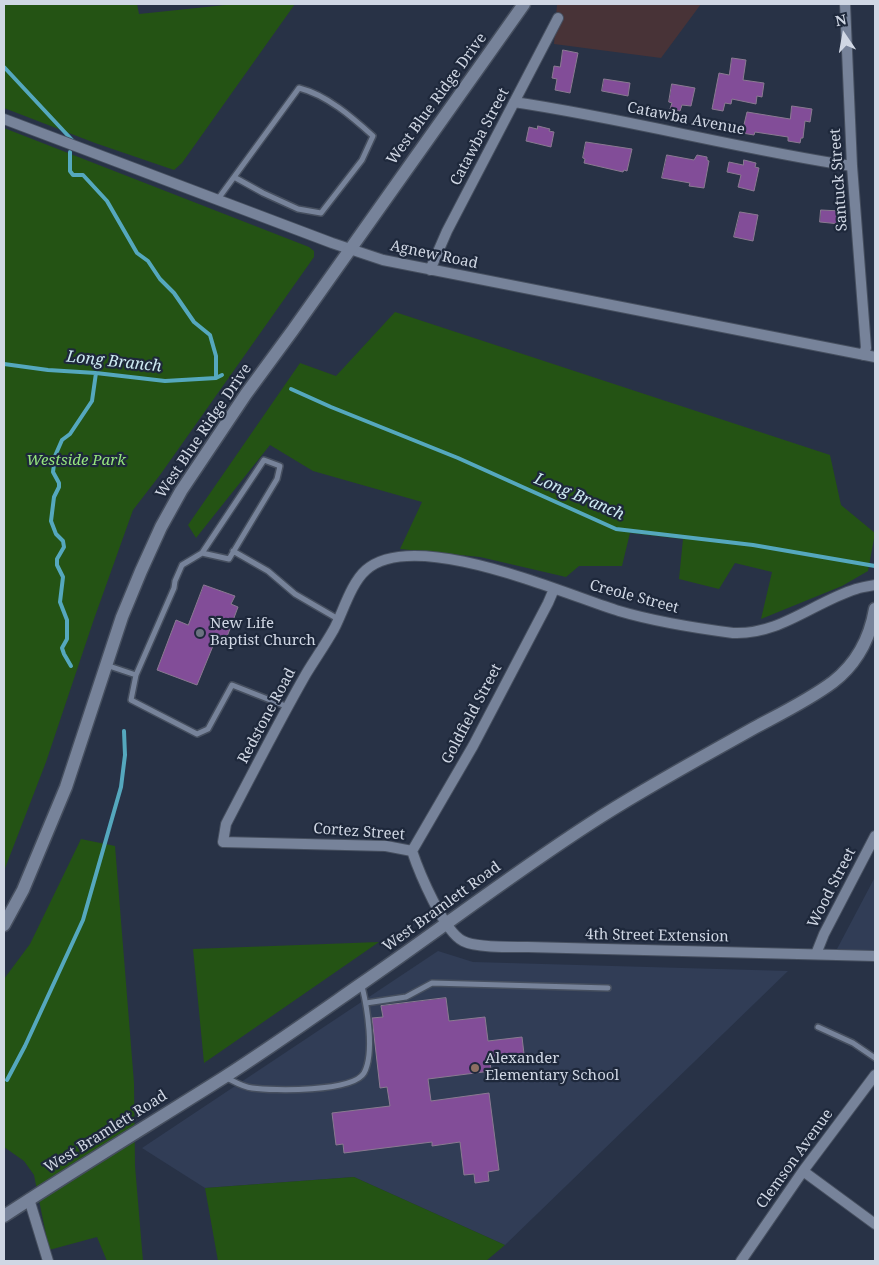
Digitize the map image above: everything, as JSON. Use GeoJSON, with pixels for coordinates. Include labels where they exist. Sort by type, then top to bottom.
{"type":"FeatureCollection","features":[{"type":"Feature","properties":{"kind":"street","name":"West Blue Ridge Drive"},"geometry":{"type":"LineString","coordinates":[[4,925],[23,890],[66,787],[122,617],[140,571],[181,491],[246,394],[524,4]]}},
{"type":"Feature","properties":{"kind":"street","name":"Santuck Street"},"geometry":{"type":"LineString","coordinates":[[845,4],[852,166],[866,348],[863,354]]}},
{"type":"Feature","properties":{"kind":"street","name":"Catawba Street"},"geometry":{"type":"LineString","coordinates":[[430,270],[447,232],[558,18]]}},
{"type":"Feature","properties":{"kind":"street","name":"Catawba Avenue"},"geometry":{"type":"LineString","coordinates":[[514,102],[852,166]]}},
{"type":"Feature","properties":{"kind":"street","name":"Agnew Road"},"geometry":{"type":"LineString","coordinates":[[4,119],[350,249],[384,260],[875,357]]}},
{"type":"Feature","properties":{"kind":"street","name":"Creole Street"},"geometry":{"type":"LineString","coordinates":[[380,561],[414,556],[466,562],[495,569],[618,611],[704,630],[744,634],[768,630],[840,595],[857,588],[875,585]]}},
{"type":"Feature","properties":{"kind":"street","name":"Redstone Road"},"geometry":{"type":"LineString","coordinates":[[222,842],[226,824],[360,575],[373,564],[380,561]]}},
{"type":"Feature","properties":{"kind":"street","name":"Goldfield Street"},"geometry":{"type":"LineString","coordinates":[[412,851],[473,746],[554,589]]}},
{"type":"Feature","properties":{"kind":"street","name":"West Bramlett Road"},"geometry":{"type":"LineString","coordinates":[[4,1216],[225,1076],[362,984],[528,864],[594,821],[833,682],[859,653],[870,631],[875,609]]}},
{"type":"Feature","properties":{"kind":"street","name":"Wood Street"},"geometry":{"type":"LineString","coordinates":[[816,954],[824,934],[875,836]]}},
{"type":"Feature","properties":{"kind":"street","name":"Cortez Street"},"geometry":{"type":"LineString","coordinates":[[222,842],[386,846],[412,851],[418,870],[447,924]]}},
{"type":"Feature","properties":{"kind":"street","name":"4th Street Extension"},"geometry":{"type":"LineString","coordinates":[[447,924],[459,938],[472,944],[528,948],[875,956]]}},
{"type":"Feature","properties":{"kind":"street","name":"Clemson Avenue"},"geometry":{"type":"LineString","coordinates":[[740,1261],[875,1075]]}},
{"type":"Feature","properties":{"kind":"street"},"geometry":{"type":"LineString","coordinates":[[804,1172],[875,1224]]}},
{"type":"Feature","properties":{"kind":"street"},"geometry":{"type":"LineString","coordinates":[[29,1199],[48,1261]]}},
{"type":"Feature","properties":{"kind":"lane"},"geometry":{"type":"LineString","coordinates":[[218,200],[234,177],[299,88],[313,92],[355,120],[373,136],[362,160],[322,213],[298,209],[234,177]]}},
{"type":"Feature","properties":{"kind":"lane"},"geometry":{"type":"LineString","coordinates":[[202,553],[229,559],[277,479],[280,466],[264,460],[202,553],[182,565],[136,675],[131,700],[197,734],[208,729],[232,685],[288,707]]}},
{"type":"Feature","properties":{"kind":"lane"},"geometry":{"type":"LineString","coordinates":[[233,551],[268,571],[295,594],[338,619]]}},
{"type":"Feature","properties":{"kind":"lane"},"geometry":{"type":"LineString","coordinates":[[106,665],[136,675]]}},
{"type":"Feature","properties":{"kind":"lane"},"geometry":{"type":"LineString","coordinates":[[366,1003],[406,997],[432,983],[608,988]]}},
{"type":"Feature","properties":{"kind":"lane"},"geometry":{"type":"LineString","coordinates":[[225,1076],[240,1084],[254,1088],[296,1090],[341,1086],[356,1080],[365,1071],[370,1040],[362,984]]}},
{"type":"Feature","properties":{"kind":"lane"},"geometry":{"type":"LineString","coordinates":[[818,1027],[853,1043],[875,1058]]}},
{"type":"Feature","properties":{"kind":"shaded area"},"geometry":{"type":"Polygon","coordinates":[[[557,4],[701,4],[661,58],[554,44],[557,4]]]}},
{"type":"Feature","properties":{"kind":"shaded area"},"geometry":{"type":"Polygon","coordinates":[[[875,877],[875,952],[837,949],[875,877]]]}},
{"type":"Feature","properties":{"kind":"shaded area","name":"Alexander Elementary School"},"geometry":{"type":"Polygon","coordinates":[[[438,951],[473,962],[788,971],[505,1245],[354,1177],[205,1188],[142,1148],[438,951]]]}},
{"type":"Feature","properties":{"kind":"green space"},"geometry":{"type":"Polygon","coordinates":[[[4,4],[137,4],[139,14],[235,4],[295,4],[182,163],[174,170],[95,143],[4,108],[4,4]]]}},
{"type":"Feature","properties":{"kind":"green space","name":"Westside Park"},"geometry":{"type":"Polygon","coordinates":[[[4,128],[309,247],[314,251],[314,257],[160,475],[133,510],[46,762],[4,871],[4,128]]]}},
{"type":"Feature","properties":{"kind":"green space"},"geometry":{"type":"Polygon","coordinates":[[[395,312],[830,455],[841,505],[875,533],[868,571],[842,586],[761,619],[772,572],[735,563],[719,589],[679,579],[683,539],[630,533],[622,566],[579,566],[566,577],[480,557],[400,549],[422,502],[313,471],[270,445],[196,538],[188,525],[300,363],[336,376],[395,312]]]}},
{"type":"Feature","properties":{"kind":"green space"},"geometry":{"type":"Polygon","coordinates":[[[81,839],[115,846],[134,1083],[135,1166],[143,1261],[107,1261],[97,1237],[49,1250],[34,1175],[24,1161],[4,1147],[4,979],[30,944],[81,839]]]}},
{"type":"Feature","properties":{"kind":"green space"},"geometry":{"type":"Polygon","coordinates":[[[379,942],[204,1063],[193,949],[379,942]]]}},
{"type":"Feature","properties":{"kind":"green space"},"geometry":{"type":"Polygon","coordinates":[[[354,1177],[505,1245],[486,1261],[218,1261],[205,1188],[354,1177]]]}},
{"type":"Feature","properties":{"kind":"building"},"geometry":{"type":"Polygon","coordinates":[[[563,50],[578,53],[570,93],[555,90],[557,79],[552,78],[554,66],[560,67],[563,50]]]}},
{"type":"Feature","properties":{"kind":"building"},"geometry":{"type":"Polygon","coordinates":[[[732,58],[746,60],[743,80],[764,83],[762,97],[757,96],[756,104],[732,99],[731,104],[725,103],[723,111],[712,109],[719,73],[729,75],[732,58]]]}},
{"type":"Feature","properties":{"kind":"building"},"geometry":{"type":"Polygon","coordinates":[[[604,79],[630,83],[628,96],[602,91],[604,79]]]}},
{"type":"Feature","properties":{"kind":"building"},"geometry":{"type":"Polygon","coordinates":[[[672,84],[695,88],[691,106],[682,105],[680,111],[670,109],[672,103],[669,102],[672,84]]]}},
{"type":"Feature","properties":{"kind":"building"},"geometry":{"type":"Polygon","coordinates":[[[792,106],[812,109],[810,122],[805,121],[803,138],[801,138],[800,143],[788,141],[788,137],[755,132],[754,135],[742,133],[747,112],[790,119],[792,106]]]}},
{"type":"Feature","properties":{"kind":"building"},"geometry":{"type":"Polygon","coordinates":[[[538,126],[554,132],[551,147],[526,141],[529,127],[537,129],[538,126]]]}},
{"type":"Feature","properties":{"kind":"building"},"geometry":{"type":"Polygon","coordinates":[[[586,142],[632,149],[627,171],[624,170],[623,172],[584,163],[586,142]]]}},
{"type":"Feature","properties":{"kind":"building"},"geometry":{"type":"Polygon","coordinates":[[[667,155],[694,160],[697,155],[707,157],[709,161],[704,188],[689,186],[690,183],[662,178],[667,155]]]}},
{"type":"Feature","properties":{"kind":"building"},"geometry":{"type":"Polygon","coordinates":[[[744,160],[756,163],[755,167],[759,168],[754,191],[738,187],[741,175],[727,172],[729,162],[743,165],[744,160]]]}},
{"type":"Feature","properties":{"kind":"building"},"geometry":{"type":"Polygon","coordinates":[[[821,210],[841,211],[840,224],[820,222],[821,210]]]}},
{"type":"Feature","properties":{"kind":"building"},"geometry":{"type":"Polygon","coordinates":[[[740,212],[758,215],[753,241],[734,237],[740,212]]]}},
{"type":"Feature","properties":{"kind":"building","name":"New Life Baptist Church"},"geometry":{"type":"Polygon","coordinates":[[[204,585],[235,596],[231,604],[238,607],[224,645],[215,641],[197,685],[157,670],[176,620],[188,625],[204,585]]]}},
{"type":"Feature","properties":{"kind":"building"},"geometry":{"type":"Polygon","coordinates":[[[446,998],[449,1021],[485,1017],[488,1041],[522,1037],[524,1054],[490,1061],[491,1071],[428,1079],[431,1101],[489,1093],[499,1170],[488,1172],[489,1181],[475,1183],[474,1174],[464,1175],[460,1142],[432,1146],[432,1142],[344,1153],[343,1144],[336,1145],[332,1113],[390,1106],[387,1087],[380,1088],[372,1018],[383,1017],[381,1006],[446,998]]]}},
{"type":"Feature","properties":{"kind":"waterway"},"geometry":{"type":"LineString","coordinates":[[4,67],[73,141]]}},
{"type":"Feature","properties":{"kind":"waterway"},"geometry":{"type":"LineString","coordinates":[[70,152],[70,171],[73,175],[83,175],[107,201],[137,253],[148,261],[194,322],[210,335],[216,356],[216,378]]}},
{"type":"Feature","properties":{"kind":"waterway","name":"Long Branch"},"geometry":{"type":"LineString","coordinates":[[4,364],[165,381],[216,378],[222,375]]}},
{"type":"Feature","properties":{"kind":"waterway"},"geometry":{"type":"LineString","coordinates":[[71,666],[62,648],[67,639],[67,620],[60,602],[63,577],[57,565],[57,559],[64,547],[63,541],[56,534],[51,521],[54,497],[59,487],[53,472],[55,456],[62,440],[70,434],[92,401],[96,373]]}},
{"type":"Feature","properties":{"kind":"waterway","name":"Long Branch"},"geometry":{"type":"LineString","coordinates":[[291,389],[458,458],[616,529],[753,545],[875,566]]}},
{"type":"Feature","properties":{"kind":"waterway"},"geometry":{"type":"LineString","coordinates":[[7,1080],[25,1046],[83,920],[121,787],[125,755],[124,731]]}},
{"type":"Feature","properties":{"kind":"place","name":"New Life Baptist Church"},"geometry":{"type":"Point","coordinates":[200,633]}},
{"type":"Feature","properties":{"kind":"place","name":"Alexander Elementary School"},"geometry":{"type":"Point","coordinates":[475,1068]}}]}
